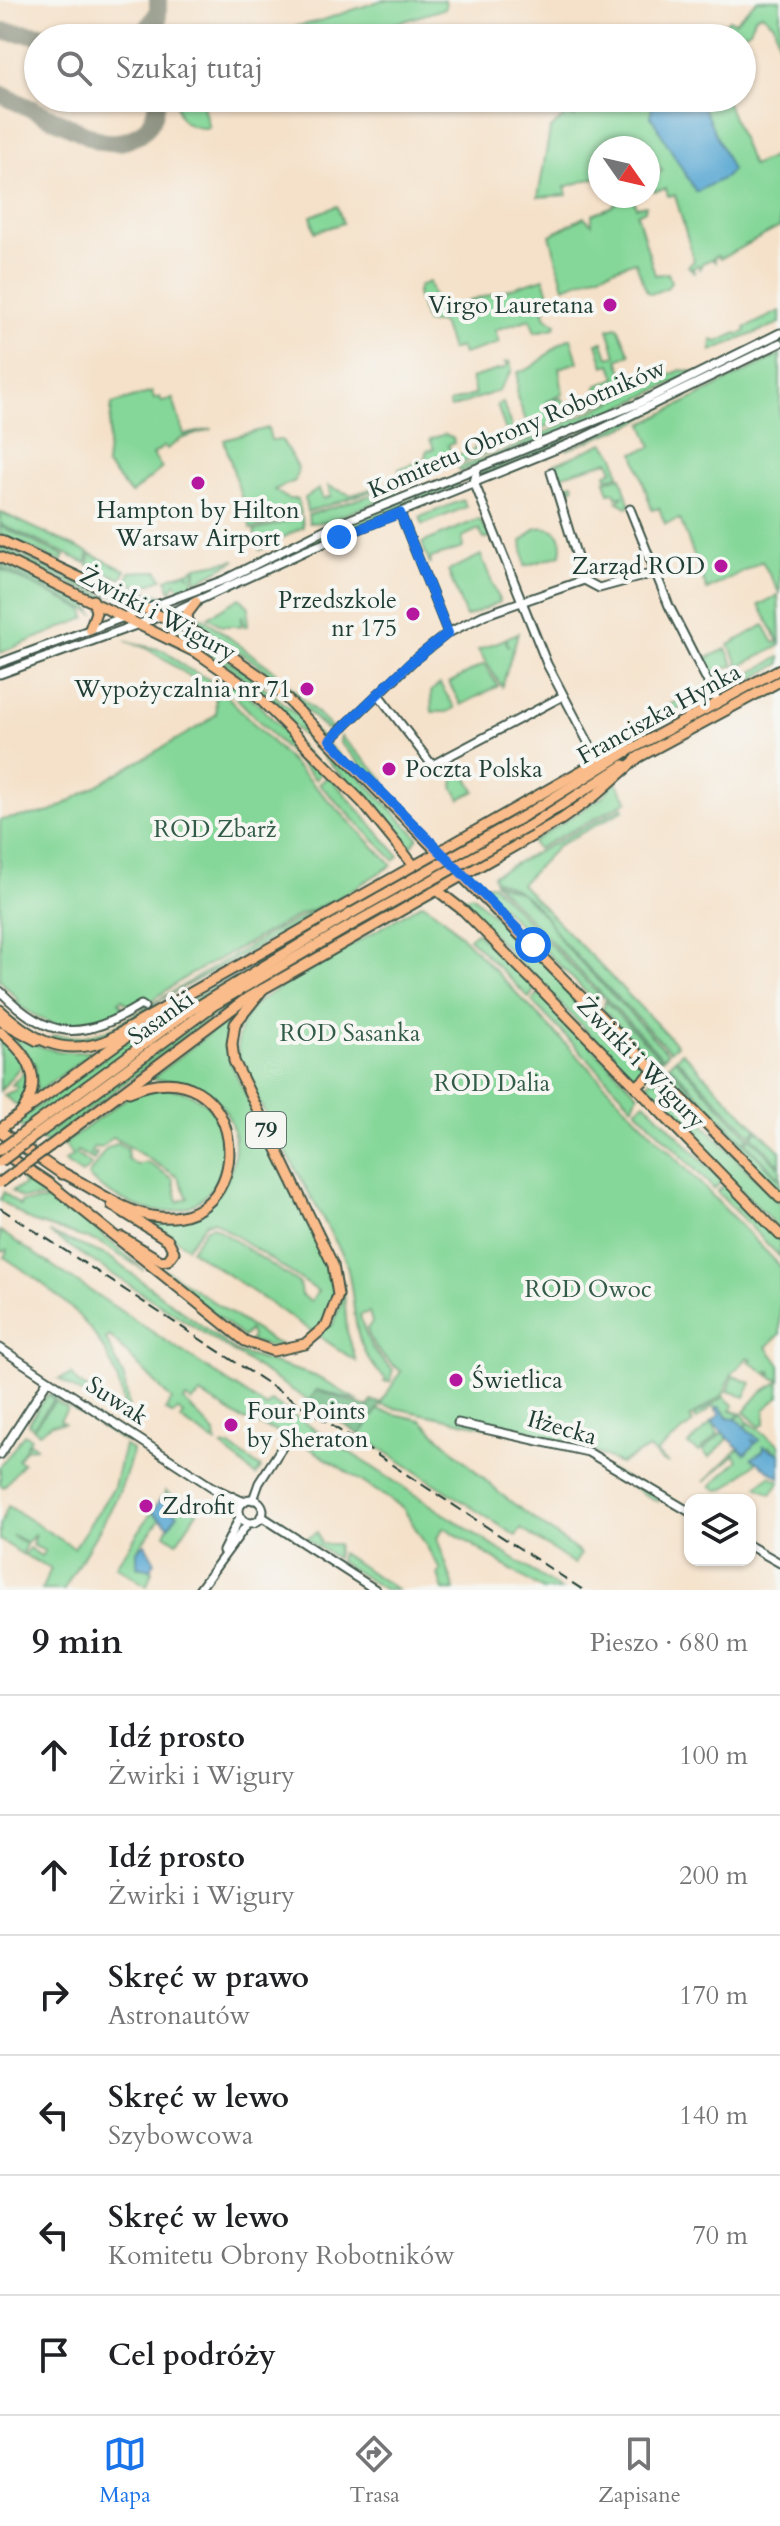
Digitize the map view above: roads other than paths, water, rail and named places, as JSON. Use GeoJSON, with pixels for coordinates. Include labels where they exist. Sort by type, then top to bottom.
{"type":"FeatureCollection","features":[{"type":"Feature","properties":{"kind":"highway"},"geometry":{"type":"LineString","coordinates":[[0,1020],[37,1040]]}},
{"type":"Feature","properties":{"kind":"main road","name":"Żwirki i Wigury"},"geometry":{"type":"LineString","coordinates":[[0,540],[189,629],[260,674],[330,740],[780,1198]]}},
{"type":"Feature","properties":{"kind":"main road","name":"Żwirki i Wigury"},"geometry":{"type":"LineString","coordinates":[[0,557],[199,654],[252,691],[356,795],[436,890],[464,911],[780,1235]]}},
{"type":"Feature","properties":{"kind":"main road"},"geometry":{"type":"LineString","coordinates":[[90,629],[96,612],[93,600]]}},
{"type":"Feature","properties":{"kind":"main road"},"geometry":{"type":"LineString","coordinates":[[189,629],[187,614],[196,602]]}},
{"type":"Feature","properties":{"kind":"main road","name":"Franciszka Hynka"},"geometry":{"type":"LineString","coordinates":[[526,821],[628,751],[780,669]]}},
{"type":"Feature","properties":{"kind":"main road","name":"Franciszka Hynka"},"geometry":{"type":"LineString","coordinates":[[353,918],[780,681]]}},
{"type":"Feature","properties":{"kind":"main road"},"geometry":{"type":"LineString","coordinates":[[0,1010],[37,1040],[66,1048],[94,1045],[149,1017],[598,761],[628,751]]}},
{"type":"Feature","properties":{"kind":"main road","name":"79"},"geometry":{"type":"LineString","coordinates":[[0,1150],[95,1220],[248,1343],[284,1350],[315,1338],[335,1309],[335,1272],[234,1061],[232,1044],[235,1024],[263,989],[579,808],[640,756]]}},
{"type":"Feature","properties":{"kind":"main road","name":"Sasanki"},"geometry":{"type":"LineString","coordinates":[[0,1162],[31,1133],[185,1014],[353,918]]}},
{"type":"Feature","properties":{"kind":"main road"},"geometry":{"type":"LineString","coordinates":[[0,1183],[216,1019],[263,989]]}},
{"type":"Feature","properties":{"kind":"main road"},"geometry":{"type":"LineString","coordinates":[[95,1220],[157,1260],[166,1261],[173,1254],[175,1248],[168,1240],[0,1130],[149,1017]]}},
{"type":"Feature","properties":{"kind":"main road"},"geometry":{"type":"LineString","coordinates":[[0,1032],[24,1055],[33,1072],[32,1094],[15,1118]]}},
{"type":"Feature","properties":{"kind":"main road"},"geometry":{"type":"LineString","coordinates":[[636,1087],[656,1070]]}},
{"type":"Feature","properties":{"kind":"main road"},"geometry":{"type":"LineString","coordinates":[[59,1171],[136,1211],[157,1217],[195,1209],[206,1202],[222,1182],[231,1155],[227,1126],[213,1104],[198,1092],[178,1084],[155,1084],[129,1092],[99,1110]]}},
{"type":"Feature","properties":{"kind":"main road","name":"Sasanki"},"geometry":{"type":"LineString","coordinates":[[0,1150],[31,1133]]}},
{"type":"Feature","properties":{"kind":"street","name":"Komitetu Obrony Robotników"},"geometry":{"type":"LineString","coordinates":[[0,663],[224,580],[328,528],[637,404],[780,333]]}},
{"type":"Feature","properties":{"kind":"street","name":"Komitetu Obrony Robotników"},"geometry":{"type":"LineString","coordinates":[[0,674],[196,602],[638,414],[780,343]]}},
{"type":"Feature","properties":{"kind":"street"},"geometry":{"type":"LineString","coordinates":[[477,470],[474,482],[521,600],[563,696],[598,761]]}},
{"type":"Feature","properties":{"kind":"street"},"geometry":{"type":"LineString","coordinates":[[551,472],[584,580],[599,588],[654,573]]}},
{"type":"Feature","properties":{"kind":"street"},"geometry":{"type":"LineString","coordinates":[[630,509],[654,573],[718,702]]}},
{"type":"Feature","properties":{"kind":"street"},"geometry":{"type":"LineString","coordinates":[[400,513],[448,633]]}},
{"type":"Feature","properties":{"kind":"street"},"geometry":{"type":"LineString","coordinates":[[330,740],[448,633],[521,600],[584,580]]}},
{"type":"Feature","properties":{"kind":"street"},"geometry":{"type":"LineString","coordinates":[[378,694],[432,765],[563,696]]}},
{"type":"Feature","properties":{"kind":"street"},"geometry":{"type":"LineString","coordinates":[[0,991],[33,1021],[54,1029],[85,1031],[108,1024],[141,1005],[144,1007]]}},
{"type":"Feature","properties":{"kind":"street","name":"Suwak"},"geometry":{"type":"LineString","coordinates":[[0,1348],[212,1487],[244,1502]]}},
{"type":"Feature","properties":{"kind":"street"},"geometry":{"type":"LineString","coordinates":[[0,1455],[48,1380]]}},
{"type":"Feature","properties":{"kind":"street","name":"Iłżecka"},"geometry":{"type":"LineString","coordinates":[[458,1423],[588,1452],[684,1508]]}},
{"type":"Feature","properties":{"kind":"street"},"geometry":{"type":"LineString","coordinates":[[253,1500],[259,1483],[288,1438]]}},
{"type":"Feature","properties":{"kind":"street","name":"Suwak"},"geometry":{"type":"LineString","coordinates":[[212,1487],[243,1518]]}},
{"type":"Feature","properties":{"kind":"street"},"geometry":{"type":"LineString","coordinates":[[199,1590],[243,1518],[244,1502],[253,1500]]}},
{"type":"Feature","properties":{"kind":"street"},"geometry":{"type":"LineString","coordinates":[[253,1500],[261,1507],[261,1516]]}},
{"type":"Feature","properties":{"kind":"street"},"geometry":{"type":"LineString","coordinates":[[243,1518],[261,1516],[376,1590]]}},
{"type":"Feature","properties":{"kind":"street"},"geometry":{"type":"LineString","coordinates":[[756,1549],[780,1563]]}},
{"type":"Feature","properties":{"kind":"water"},"geometry":{"type":"Polygon","coordinates":[[[651,112],[705,112],[732,170],[726,177],[696,192],[651,112]]]}},
{"type":"Feature","properties":{"kind":"water"},"geometry":{"type":"Polygon","coordinates":[[[720,1407],[727,1417],[735,1418],[759,1440],[756,1443],[751,1439],[755,1444],[745,1454],[712,1422],[720,1414],[715,1409],[720,1407]]]}},
{"type":"Feature","properties":{"kind":"water"},"geometry":{"type":"Polygon","coordinates":[[[764,1446],[780,1454],[780,1478],[752,1458],[763,1451],[764,1446]]]}},
{"type":"Feature","properties":{"kind":"water"},"geometry":{"type":"Polygon","coordinates":[[[161,1498],[168,1509],[178,1514],[169,1526],[152,1512],[161,1498]]]}},
{"type":"Feature","properties":{"kind":"water"},"geometry":{"type":"Polygon","coordinates":[[[145,1544],[155,1562],[151,1569],[137,1566],[137,1550],[145,1544]]]}},
{"type":"Feature","properties":{"kind":"railway"},"geometry":{"type":"LineString","coordinates":[[0,1208],[583,1590]]}},
{"type":"Feature","properties":{"kind":"place","name":"Virgo Lauretana"},"geometry":{"type":"Point","coordinates":[610,305]}},
{"type":"Feature","properties":{"kind":"place","name":"Hampton by Hilton Warsaw Airport"},"geometry":{"type":"Point","coordinates":[198,483]}},
{"type":"Feature","properties":{"kind":"place","name":"Zarząd ROD"},"geometry":{"type":"Point","coordinates":[721,566]}},
{"type":"Feature","properties":{"kind":"place","name":"Przedszkole nr 175"},"geometry":{"type":"Point","coordinates":[413,614]}},
{"type":"Feature","properties":{"kind":"place","name":"Wypożyczalnia nr 71"},"geometry":{"type":"Point","coordinates":[307,689]}},
{"type":"Feature","properties":{"kind":"place","name":"Poczta Polska"},"geometry":{"type":"Point","coordinates":[389,769]}},
{"type":"Feature","properties":{"kind":"place","name":"Świetlica"},"geometry":{"type":"Point","coordinates":[456,1380]}},
{"type":"Feature","properties":{"kind":"place","name":"Four Points by Sheraton"},"geometry":{"type":"Point","coordinates":[231,1425]}},
{"type":"Feature","properties":{"kind":"place","name":"Zdrofit"},"geometry":{"type":"Point","coordinates":[146,1506]}},
{"type":"Feature","properties":{"kind":"park label","name":"ROD Zbarż"},"geometry":{"type":"Point","coordinates":[215,829]}},
{"type":"Feature","properties":{"kind":"park label","name":"ROD Sasanka"},"geometry":{"type":"Point","coordinates":[350,1033]}},
{"type":"Feature","properties":{"kind":"park label","name":"ROD Dalia"},"geometry":{"type":"Point","coordinates":[492,1083]}},
{"type":"Feature","properties":{"kind":"park label","name":"ROD Owoc"},"geometry":{"type":"Point","coordinates":[588,1289]}}]}
